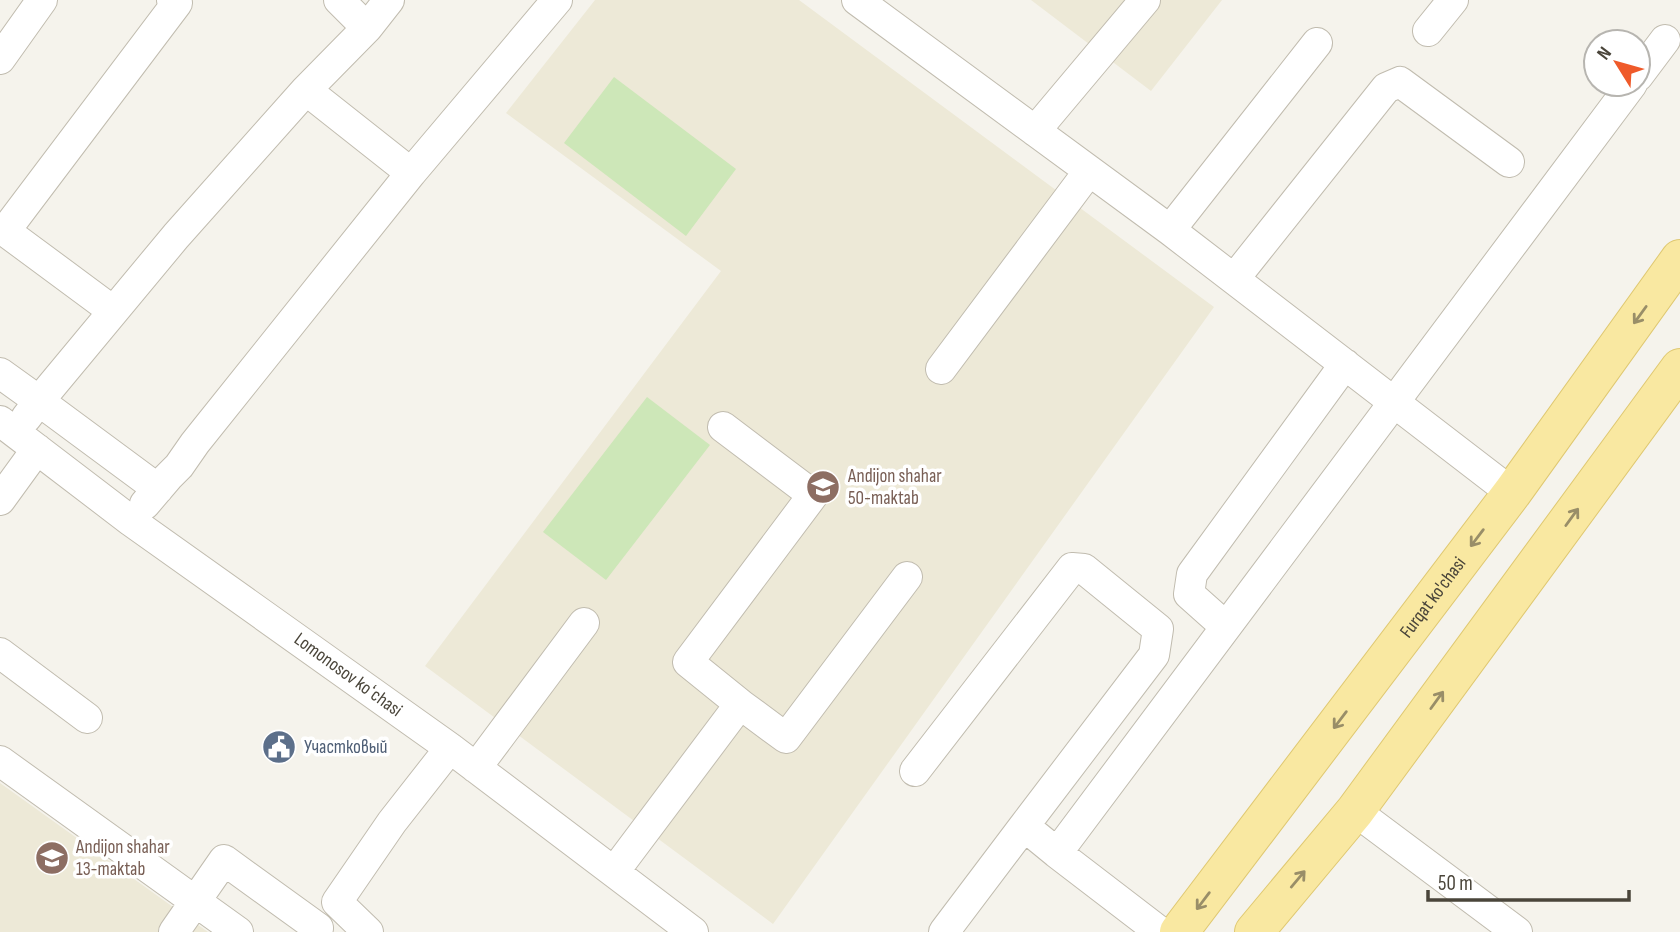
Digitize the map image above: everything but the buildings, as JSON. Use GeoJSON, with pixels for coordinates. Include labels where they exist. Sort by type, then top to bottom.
{"type":"FeatureCollection","features":[{"type":"Feature","properties":{"kind":"main road","name":"Furqat ko'chasi"},"geometry":{"type":"LineString","coordinates":[[1179,932],[1512,493],[1680,259]]}},
{"type":"Feature","properties":{"kind":"main road"},"geometry":{"type":"LineString","coordinates":[[1254,932],[1355,811],[1680,368]]}},
{"type":"Feature","properties":{"kind":"street"},"geometry":{"type":"LineString","coordinates":[[0,59],[42,0]]}},
{"type":"Feature","properties":{"kind":"street"},"geometry":{"type":"LineString","coordinates":[[113,311],[2,230],[177,4],[172,0]]}},
{"type":"Feature","properties":{"kind":"street"},"geometry":{"type":"LineString","coordinates":[[339,0],[367,28]]}},
{"type":"Feature","properties":{"kind":"street"},"geometry":{"type":"LineString","coordinates":[[0,500],[18,434],[38,401],[176,236],[306,90],[367,28],[389,0]]}},
{"type":"Feature","properties":{"kind":"street"},"geometry":{"type":"LineString","coordinates":[[131,520],[188,456],[204,432],[411,173],[557,0]]}},
{"type":"Feature","properties":{"kind":"street"},"geometry":{"type":"LineString","coordinates":[[857,0],[1170,230],[1512,493]]}},
{"type":"Feature","properties":{"kind":"street"},"geometry":{"type":"LineString","coordinates":[[1035,131],[1145,0]]}},
{"type":"Feature","properties":{"kind":"street"},"geometry":{"type":"LineString","coordinates":[[1428,31],[1453,0]]}},
{"type":"Feature","properties":{"kind":"street"},"geometry":{"type":"LineString","coordinates":[[1652,57],[1665,40]]}},
{"type":"Feature","properties":{"kind":"street"},"geometry":{"type":"LineString","coordinates":[[1170,230],[1317,44]]}},
{"type":"Feature","properties":{"kind":"street"},"geometry":{"type":"LineString","coordinates":[[1234,279],[1386,88],[1400,82],[1509,162]]}},
{"type":"Feature","properties":{"kind":"street"},"geometry":{"type":"LineString","coordinates":[[306,90],[411,173]]}},
{"type":"Feature","properties":{"kind":"street"},"geometry":{"type":"LineString","coordinates":[[1057,853],[1622,98]]}},
{"type":"Feature","properties":{"kind":"street"},"geometry":{"type":"LineString","coordinates":[[941,369],[1089,171]]}},
{"type":"Feature","properties":{"kind":"street"},"geometry":{"type":"LineString","coordinates":[[1226,626],[1189,594],[1192,574],[1345,364]]}},
{"type":"Feature","properties":{"kind":"street"},"geometry":{"type":"LineString","coordinates":[[0,373],[158,489]]}},
{"type":"Feature","properties":{"kind":"street"},"geometry":{"type":"LineString","coordinates":[[723,427],[813,495],[688,662],[786,738],[907,577]]}},
{"type":"Feature","properties":{"kind":"street","name":"Lomonosov koʻchasi"},"geometry":{"type":"LineString","coordinates":[[18,434],[131,520],[450,748],[693,932]]}},
{"type":"Feature","properties":{"kind":"street"},"geometry":{"type":"LineString","coordinates":[[915,771],[1073,568],[1084,569],[1158,629],[1154,655],[944,932]]}},
{"type":"Feature","properties":{"kind":"street"},"geometry":{"type":"LineString","coordinates":[[476,768],[584,623]]}},
{"type":"Feature","properties":{"kind":"street"},"geometry":{"type":"LineString","coordinates":[[0,653],[87,718]]}},
{"type":"Feature","properties":{"kind":"street"},"geometry":{"type":"LineString","coordinates":[[614,872],[740,704]]}},
{"type":"Feature","properties":{"kind":"street"},"geometry":{"type":"LineString","coordinates":[[174,932],[224,860],[316,930],[392,822],[450,748]]}},
{"type":"Feature","properties":{"kind":"street"},"geometry":{"type":"LineString","coordinates":[[0,761],[238,932]]}},
{"type":"Feature","properties":{"kind":"street"},"geometry":{"type":"LineString","coordinates":[[1355,811],[1517,932]]}},
{"type":"Feature","properties":{"kind":"street"},"geometry":{"type":"LineString","coordinates":[[1024,826],[1160,932]]}},
{"type":"Feature","properties":{"kind":"street"},"geometry":{"type":"LineString","coordinates":[[337,902],[368,932]]}},
{"type":"Feature","properties":{"kind":"shaded area","name":"Andijon shahar 50-maktab"},"geometry":{"type":"Polygon","coordinates":[[[595,0],[799,0],[1214,307],[773,924],[425,666],[721,271],[506,113],[595,0]]]}},
{"type":"Feature","properties":{"kind":"shaded area"},"geometry":{"type":"Polygon","coordinates":[[[1031,0],[1222,0],[1151,91],[1031,0]]]}},
{"type":"Feature","properties":{"kind":"shaded area","name":"Andijon shahar 13-maktab"},"geometry":{"type":"Polygon","coordinates":[[[0,783],[208,932],[0,932],[0,783]]]}},
{"type":"Feature","properties":{"kind":"green space"},"geometry":{"type":"Polygon","coordinates":[[[614,77],[736,169],[686,236],[564,143],[614,77]]]}},
{"type":"Feature","properties":{"kind":"green space"},"geometry":{"type":"Polygon","coordinates":[[[647,397],[710,445],[606,580],[543,532],[647,397]]]}},
{"type":"Feature","properties":{"kind":"place","name":"Andijon shahar 50-maktab"},"geometry":{"type":"Point","coordinates":[823,487]}},
{"type":"Feature","properties":{"kind":"place","name":"Участковый"},"geometry":{"type":"Point","coordinates":[279,747]}},
{"type":"Feature","properties":{"kind":"place","name":"Andijon shahar 13-maktab"},"geometry":{"type":"Point","coordinates":[52,858]}}]}
